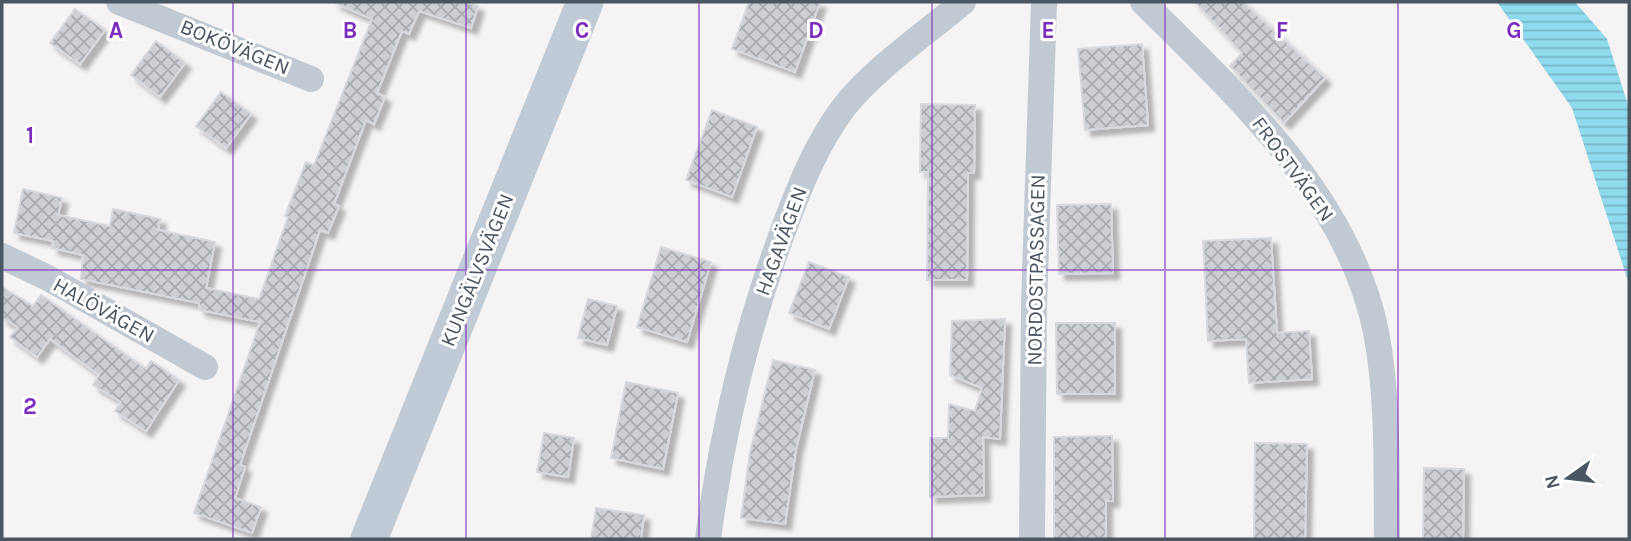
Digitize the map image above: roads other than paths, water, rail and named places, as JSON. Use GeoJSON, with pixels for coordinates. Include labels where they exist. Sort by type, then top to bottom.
{"type":"FeatureCollection","features":[{"type":"Feature","properties":{"kind":"main road","name":"KUNGÄLVSVÄGEN"},"geometry":{"type":"LineString","coordinates":[[369,539],[585,2]]}},
{"type":"Feature","properties":{"kind":"street","name":"BOKÖVÄGEN"},"geometry":{"type":"LineString","coordinates":[[119,2],[311,79]]}},
{"type":"Feature","properties":{"kind":"street","name":"HAGAVÄGEN"},"geometry":{"type":"LineString","coordinates":[[708,539],[718,465],[736,377],[767,274],[805,173],[844,108],[963,2]]}},
{"type":"Feature","properties":{"kind":"street","name":"NORDOSTPASSAGEN"},"geometry":{"type":"LineString","coordinates":[[1032,539],[1034,305],[1044,2]]}},
{"type":"Feature","properties":{"kind":"street","name":"FROSTVÄGEN"},"geometry":{"type":"LineString","coordinates":[[1143,2],[1267,127],[1328,214],[1363,286],[1376,331],[1385,402],[1387,539]]}},
{"type":"Feature","properties":{"kind":"street","name":"HALÖVÄGEN"},"geometry":{"type":"LineString","coordinates":[[2,256],[48,278],[205,367]]}},
{"type":"Feature","properties":{"kind":"water"},"geometry":{"type":"Polygon","coordinates":[[[1497,2],[1575,2],[1607,39],[1629,108],[1629,284],[1572,108],[1497,2]]]}}]}
